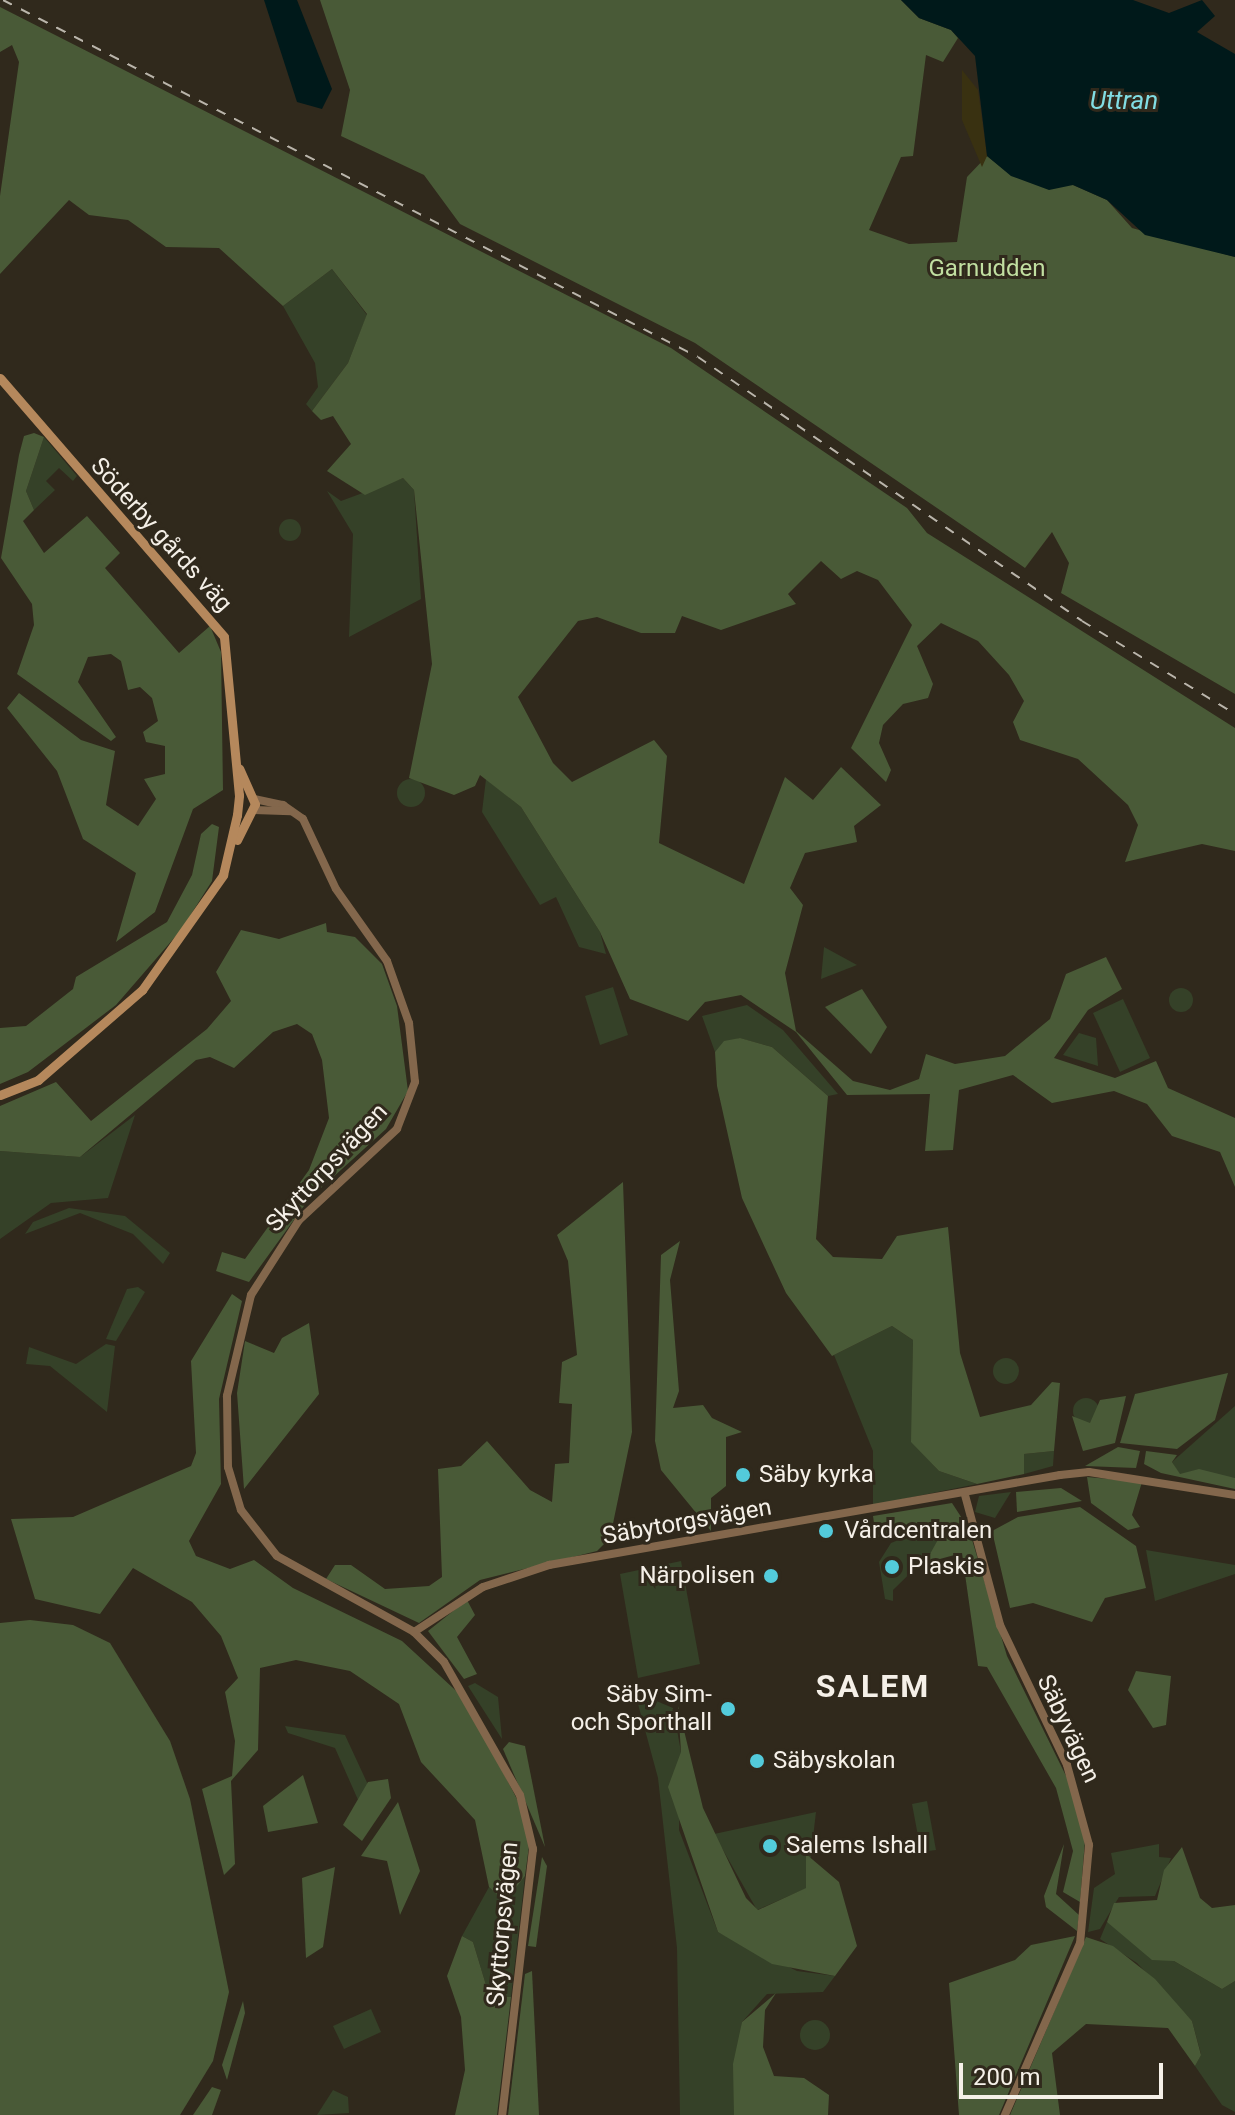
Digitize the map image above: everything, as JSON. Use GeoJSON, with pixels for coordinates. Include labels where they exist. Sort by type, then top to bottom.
{"type":"FeatureCollection","features":[{"type":"Feature","properties":{"kind":"main road","name":"Söderby gårds väg"},"geometry":{"type":"LineString","coordinates":[[0,378],[217,625],[232,666],[231,742],[239,795],[237,815]]}},
{"type":"Feature","properties":{"kind":"main road","name":"Söderby gårds väg"},"geometry":{"type":"LineString","coordinates":[[231,742],[252,804]]}},
{"type":"Feature","properties":{"kind":"main road"},"geometry":{"type":"LineString","coordinates":[[239,795],[252,804]]}},
{"type":"Feature","properties":{"kind":"main road"},"geometry":{"type":"LineString","coordinates":[[229,858],[237,815],[252,804]]}},
{"type":"Feature","properties":{"kind":"main road"},"geometry":{"type":"LineString","coordinates":[[0,1095],[38,1080],[142,990],[197,920],[252,804]]}},
{"type":"Feature","properties":{"kind":"street","name":"Skyttorpsvägen"},"geometry":{"type":"LineString","coordinates":[[252,804],[295,812],[336,889],[397,982],[415,1053],[413,1097],[386,1140],[299,1220],[256,1285],[227,1396],[228,1467],[233,1491],[258,1538],[295,1571],[414,1632],[458,1680],[531,1830],[522,1953],[502,2115]]}},
{"type":"Feature","properties":{"kind":"street","name":"Säbytorgsvägen"},"geometry":{"type":"LineString","coordinates":[[414,1632],[498,1580],[602,1556],[965,1495],[1075,1472],[1235,1495]]}},
{"type":"Feature","properties":{"kind":"street","name":"Säbyvägen"},"geometry":{"type":"LineString","coordinates":[[965,1495],[1009,1650],[1076,1788],[1089,1858],[1085,1926],[1080,1943],[1005,2115]]}},
{"type":"Feature","properties":{"kind":"green space","name":"Garnudden"},"geometry":{"type":"Polygon","coordinates":[[[320,0],[901,0],[919,18],[951,30],[958,38],[943,62],[926,55],[913,156],[901,157],[869,230],[909,244],[957,242],[967,177],[987,156],[1011,175],[1073,185],[1107,200],[1132,228],[1235,257],[1235,694],[1061,593],[1069,563],[1052,532],[1025,568],[695,343],[460,224],[424,175],[341,136],[350,90],[320,0]]]}},
{"type":"Feature","properties":{"kind":"green space"},"geometry":{"type":"Polygon","coordinates":[[[0,7],[671,348],[907,508],[927,533],[1235,728],[1235,851],[1202,844],[1125,862],[1138,825],[1128,805],[1078,759],[1020,740],[1013,722],[1024,701],[1009,675],[978,641],[941,623],[917,646],[933,684],[928,698],[903,704],[883,725],[879,743],[891,770],[886,782],[851,748],[912,625],[878,580],[857,571],[841,579],[821,561],[788,594],[796,604],[721,630],[682,616],[675,633],[641,633],[597,617],[578,621],[518,697],[553,763],[572,782],[654,740],[667,756],[659,843],[744,884],[785,777],[813,800],[841,767],[881,805],[854,826],[857,842],[805,853],[790,888],[803,905],[785,973],[796,1031],[853,1081],[890,1090],[919,1079],[926,1054],[955,1064],[1005,1056],[1050,1019],[1066,974],[1106,957],[1122,989],[1088,1010],[1054,1058],[1115,1078],[1156,1061],[1168,1088],[1235,1118],[1235,1187],[1220,1152],[1172,1136],[1147,1104],[1114,1091],[1052,1103],[1013,1075],[959,1090],[953,1150],[925,1151],[930,1094],[847,1095],[796,1032],[741,995],[705,1002],[688,1021],[630,999],[600,932],[521,807],[480,775],[475,786],[454,795],[409,778],[432,664],[414,490],[403,478],[365,495],[327,471],[351,444],[333,416],[321,420],[312,411],[348,363],[367,314],[332,269],[283,306],[219,248],[166,247],[128,220],[89,215],[69,200],[0,274],[0,196],[19,62],[12,45],[0,52],[0,7]]]}},
{"type":"Feature","properties":{"kind":"green space"},"geometry":{"type":"Polygon","coordinates":[[[332,269],[367,315],[348,363],[312,411],[306,404],[318,387],[315,363],[283,306],[332,269]]]}},
{"type":"Feature","properties":{"kind":"green space"},"geometry":{"type":"Polygon","coordinates":[[[34,433],[44,437],[26,491],[34,510],[23,521],[44,553],[87,516],[120,553],[105,568],[179,653],[210,626],[221,652],[223,790],[193,809],[155,912],[116,942],[136,873],[83,839],[57,771],[7,708],[19,693],[81,740],[115,751],[106,805],[138,826],[156,799],[144,779],[165,774],[165,746],[146,742],[143,732],[158,721],[152,698],[140,687],[128,690],[121,661],[111,654],[88,657],[78,682],[116,737],[111,741],[17,674],[34,625],[32,604],[1,558],[24,436],[34,433]]]}},
{"type":"Feature","properties":{"kind":"green space"},"geometry":{"type":"Polygon","coordinates":[[[44,437],[77,476],[73,481],[59,468],[46,481],[55,490],[34,510],[26,491],[44,437]]]}},
{"type":"Feature","properties":{"kind":"green space"},"geometry":{"type":"Polygon","coordinates":[[[403,478],[414,490],[421,599],[349,637],[353,534],[327,491],[341,501],[403,478]]]}},
{"type":"Feature","properties":{"kind":"green space"},"geometry":{"type":"Polygon","coordinates":[[[290,519],[298,522],[301,530],[298,538],[290,541],[282,538],[279,530],[282,522],[290,519]]]}},
{"type":"Feature","properties":{"kind":"green space"},"geometry":{"type":"Polygon","coordinates":[[[411,779],[421,783],[425,793],[421,803],[411,807],[401,803],[397,793],[401,783],[411,779]]]}},
{"type":"Feature","properties":{"kind":"green space"},"geometry":{"type":"Polygon","coordinates":[[[486,779],[521,807],[600,932],[606,954],[579,947],[556,897],[540,905],[482,812],[486,779]]]}},
{"type":"Feature","properties":{"kind":"green space"},"geometry":{"type":"Polygon","coordinates":[[[212,824],[219,827],[212,881],[181,930],[116,1005],[28,1072],[0,1084],[0,1028],[26,1026],[73,989],[76,977],[167,922],[192,875],[201,834],[212,824]]]}},
{"type":"Feature","properties":{"kind":"green space"},"geometry":{"type":"Polygon","coordinates":[[[326,923],[327,932],[355,937],[382,964],[397,1006],[408,1091],[386,1129],[309,1199],[249,1282],[216,1271],[222,1252],[245,1259],[309,1170],[329,1118],[322,1060],[312,1034],[297,1024],[273,1032],[234,1068],[210,1057],[196,1060],[80,1157],[0,1151],[0,1106],[56,1082],[91,1121],[207,1029],[231,1001],[216,972],[241,930],[279,939],[326,923]]]}},
{"type":"Feature","properties":{"kind":"green space"},"geometry":{"type":"Polygon","coordinates":[[[824,947],[857,965],[821,979],[824,947]]]}},
{"type":"Feature","properties":{"kind":"green space"},"geometry":{"type":"Polygon","coordinates":[[[613,987],[628,1035],[600,1045],[585,996],[613,987]]]}},
{"type":"Feature","properties":{"kind":"green space"},"geometry":{"type":"Polygon","coordinates":[[[1181,988],[1192,995],[1193,1000],[1186,1011],[1181,1012],[1170,1005],[1169,1000],[1176,989],[1181,988]]]}},
{"type":"Feature","properties":{"kind":"green space"},"geometry":{"type":"Polygon","coordinates":[[[862,989],[887,1027],[871,1054],[825,1007],[862,989]]]}},
{"type":"Feature","properties":{"kind":"green space"},"geometry":{"type":"Polygon","coordinates":[[[1123,999],[1150,1058],[1120,1072],[1093,1013],[1123,999]]]}},
{"type":"Feature","properties":{"kind":"green space"},"geometry":{"type":"Polygon","coordinates":[[[747,1005],[783,1030],[838,1094],[828,1096],[772,1047],[739,1038],[715,1052],[702,1016],[747,1005]]]}},
{"type":"Feature","properties":{"kind":"green space"},"geometry":{"type":"Polygon","coordinates":[[[1079,1033],[1096,1038],[1098,1066],[1063,1055],[1079,1033]]]}},
{"type":"Feature","properties":{"kind":"green space"},"geometry":{"type":"Polygon","coordinates":[[[740,1038],[772,1047],[828,1096],[816,1239],[833,1257],[882,1259],[897,1236],[948,1227],[960,1353],[980,1417],[1031,1405],[1052,1382],[1060,1383],[1054,1451],[1024,1454],[1024,1474],[977,1484],[939,1471],[911,1442],[913,1340],[892,1326],[832,1356],[786,1293],[742,1198],[717,1086],[715,1052],[724,1041],[740,1038]]]}},
{"type":"Feature","properties":{"kind":"green space"},"geometry":{"type":"Polygon","coordinates":[[[135,1115],[108,1198],[51,1203],[0,1239],[0,1151],[80,1157],[135,1115]]]}},
{"type":"Feature","properties":{"kind":"green space"},"geometry":{"type":"Polygon","coordinates":[[[623,1182],[632,1432],[610,1538],[597,1551],[480,1580],[419,1623],[326,1579],[335,1565],[351,1565],[385,1589],[429,1586],[442,1577],[438,1469],[461,1466],[487,1441],[530,1490],[552,1502],[555,1464],[569,1463],[572,1404],[559,1403],[562,1362],[577,1355],[568,1261],[557,1235],[623,1182]]]}},
{"type":"Feature","properties":{"kind":"green space"},"geometry":{"type":"Polygon","coordinates":[[[69,1208],[125,1216],[170,1253],[163,1264],[133,1234],[80,1213],[25,1234],[33,1222],[69,1208]]]}},
{"type":"Feature","properties":{"kind":"green space"},"geometry":{"type":"Polygon","coordinates":[[[680,1241],[670,1280],[679,1391],[673,1408],[703,1405],[712,1418],[742,1432],[726,1437],[726,1486],[711,1498],[711,1531],[661,1470],[655,1441],[661,1255],[680,1241]]]}},
{"type":"Feature","properties":{"kind":"green space"},"geometry":{"type":"Polygon","coordinates":[[[138,1287],[145,1292],[116,1341],[106,1339],[127,1289],[138,1287]]]}},
{"type":"Feature","properties":{"kind":"green space"},"geometry":{"type":"Polygon","coordinates":[[[232,1294],[242,1301],[219,1399],[221,1484],[189,1541],[196,1556],[230,1569],[254,1560],[293,1588],[402,1641],[465,1699],[519,1803],[529,1846],[525,1876],[505,1902],[489,1887],[475,1820],[421,1762],[399,1704],[350,1671],[296,1660],[260,1668],[258,1750],[231,1781],[235,1864],[224,1875],[202,1789],[232,1776],[235,1741],[225,1692],[238,1678],[221,1636],[192,1602],[133,1568],[100,1614],[35,1599],[11,1519],[73,1517],[191,1466],[196,1453],[191,1361],[232,1294]]]}},
{"type":"Feature","properties":{"kind":"green space"},"geometry":{"type":"Polygon","coordinates":[[[309,1323],[319,1394],[244,1489],[237,1393],[245,1341],[274,1353],[282,1338],[309,1323]]]}},
{"type":"Feature","properties":{"kind":"green space"},"geometry":{"type":"Polygon","coordinates":[[[892,1326],[913,1340],[912,1442],[939,1471],[977,1484],[873,1505],[873,1451],[834,1355],[892,1326]]]}},
{"type":"Feature","properties":{"kind":"green space"},"geometry":{"type":"Polygon","coordinates":[[[106,1344],[115,1346],[107,1412],[50,1366],[26,1364],[29,1347],[76,1364],[106,1344]]]}},
{"type":"Feature","properties":{"kind":"green space"},"geometry":{"type":"Polygon","coordinates":[[[1006,1358],[1015,1362],[1019,1371],[1015,1380],[1006,1384],[997,1380],[993,1371],[997,1362],[1006,1358]]]}},
{"type":"Feature","properties":{"kind":"green space"},"geometry":{"type":"Polygon","coordinates":[[[1228,1373],[1215,1420],[1177,1449],[1120,1443],[1135,1394],[1228,1373]]]}},
{"type":"Feature","properties":{"kind":"green space"},"geometry":{"type":"Polygon","coordinates":[[[1126,1396],[1115,1443],[1083,1451],[1072,1416],[1090,1423],[1100,1400],[1126,1396]]]}},
{"type":"Feature","properties":{"kind":"green space"},"geometry":{"type":"Polygon","coordinates":[[[1086,1398],[1095,1402],[1099,1411],[1095,1420],[1086,1424],[1077,1420],[1073,1411],[1077,1402],[1086,1398]]]}},
{"type":"Feature","properties":{"kind":"green space"},"geometry":{"type":"Polygon","coordinates":[[[1235,1406],[1235,1478],[1179,1474],[1172,1462],[1235,1406]]]}},
{"type":"Feature","properties":{"kind":"green space"},"geometry":{"type":"Polygon","coordinates":[[[1118,1447],[1140,1451],[1136,1468],[1085,1466],[1118,1447]]]}},
{"type":"Feature","properties":{"kind":"green space"},"geometry":{"type":"Polygon","coordinates":[[[1054,1451],[1053,1466],[1024,1474],[1024,1454],[1054,1451]]]}},
{"type":"Feature","properties":{"kind":"green space"},"geometry":{"type":"Polygon","coordinates":[[[1146,1451],[1177,1455],[1172,1462],[1180,1474],[1199,1469],[1235,1478],[1235,1489],[1161,1473],[1144,1464],[1146,1451]]]}},
{"type":"Feature","properties":{"kind":"green space"},"geometry":{"type":"Polygon","coordinates":[[[1087,1477],[1142,1482],[1132,1515],[1140,1527],[1128,1530],[1091,1503],[1087,1477]]]}},
{"type":"Feature","properties":{"kind":"green space"},"geometry":{"type":"Polygon","coordinates":[[[1061,1488],[1082,1501],[1017,1512],[1016,1492],[1061,1488]]]}},
{"type":"Feature","properties":{"kind":"green space"},"geometry":{"type":"Polygon","coordinates":[[[1011,1492],[995,1518],[975,1512],[979,1496],[1011,1492]]]}},
{"type":"Feature","properties":{"kind":"green space"},"geometry":{"type":"Polygon","coordinates":[[[952,1503],[967,1526],[876,1537],[873,1516],[952,1503]]]}},
{"type":"Feature","properties":{"kind":"green space"},"geometry":{"type":"Polygon","coordinates":[[[1080,1507],[1136,1546],[1146,1588],[1105,1598],[1092,1622],[1033,1603],[1010,1608],[992,1531],[1018,1517],[1080,1507]]]}},
{"type":"Feature","properties":{"kind":"green space"},"geometry":{"type":"Polygon","coordinates":[[[970,1533],[1007,1656],[1069,1782],[1085,1840],[1080,1902],[1063,1892],[1073,1851],[1056,1788],[987,1667],[978,1666],[962,1553],[925,1563],[940,1536],[970,1533]]]}},
{"type":"Feature","properties":{"kind":"green space"},"geometry":{"type":"Polygon","coordinates":[[[913,1534],[940,1536],[940,1544],[893,1590],[893,1601],[885,1599],[879,1562],[891,1543],[913,1534]]]}},
{"type":"Feature","properties":{"kind":"green space"},"geometry":{"type":"Polygon","coordinates":[[[1146,1550],[1235,1565],[1235,1574],[1155,1601],[1146,1550]]]}},
{"type":"Feature","properties":{"kind":"green space"},"geometry":{"type":"Polygon","coordinates":[[[681,1561],[700,1664],[638,1678],[620,1574],[681,1561]]]}},
{"type":"Feature","properties":{"kind":"green space"},"geometry":{"type":"Polygon","coordinates":[[[467,1600],[475,1615],[457,1637],[477,1674],[464,1679],[428,1631],[467,1600]]]}},
{"type":"Feature","properties":{"kind":"green space"},"geometry":{"type":"Polygon","coordinates":[[[30,1620],[73,1625],[110,1643],[170,1741],[190,1799],[229,1992],[213,2061],[180,2115],[0,2115],[0,1623],[30,1620]]]}},
{"type":"Feature","properties":{"kind":"green space"},"geometry":{"type":"Polygon","coordinates":[[[1136,1671],[1171,1676],[1166,1725],[1153,1728],[1128,1690],[1136,1671]]]}},
{"type":"Feature","properties":{"kind":"green space"},"geometry":{"type":"Polygon","coordinates":[[[475,1683],[498,1697],[502,1739],[468,1686],[475,1683]]]}},
{"type":"Feature","properties":{"kind":"green space"},"geometry":{"type":"Polygon","coordinates":[[[647,1697],[673,1708],[681,1752],[679,1830],[718,1932],[797,1971],[835,1976],[823,1992],[767,1994],[742,2022],[734,2115],[680,2115],[677,1948],[658,1778],[638,1704],[647,1697]]]}},
{"type":"Feature","properties":{"kind":"green space"},"geometry":{"type":"Polygon","coordinates":[[[678,1706],[703,1808],[746,1898],[758,1910],[806,1888],[806,1854],[839,1882],[857,1946],[835,1976],[772,1964],[718,1932],[668,1787],[681,1752],[678,1706]]]}},
{"type":"Feature","properties":{"kind":"green space"},"geometry":{"type":"Polygon","coordinates":[[[285,1726],[345,1735],[370,1789],[359,1802],[335,1748],[288,1733],[285,1726]]]}},
{"type":"Feature","properties":{"kind":"green space"},"geometry":{"type":"Polygon","coordinates":[[[509,1742],[525,1746],[545,1847],[503,1749],[509,1742]]]}},
{"type":"Feature","properties":{"kind":"green space"},"geometry":{"type":"Polygon","coordinates":[[[303,1775],[318,1823],[268,1832],[263,1806],[303,1775]]]}},
{"type":"Feature","properties":{"kind":"green space"},"geometry":{"type":"Polygon","coordinates":[[[388,1779],[391,1798],[362,1841],[343,1825],[368,1782],[388,1779]]]}},
{"type":"Feature","properties":{"kind":"green space"},"geometry":{"type":"Polygon","coordinates":[[[927,1801],[936,1850],[921,1852],[912,1804],[927,1801]]]}},
{"type":"Feature","properties":{"kind":"green space"},"geometry":{"type":"Polygon","coordinates":[[[398,1802],[420,1871],[400,1915],[387,1861],[361,1856],[398,1802]]]}},
{"type":"Feature","properties":{"kind":"green space"},"geometry":{"type":"Polygon","coordinates":[[[816,1812],[807,1888],[757,1910],[714,1834],[816,1812]]]}},
{"type":"Feature","properties":{"kind":"green space"},"geometry":{"type":"Polygon","coordinates":[[[1064,1844],[1056,1894],[1079,1915],[1077,1931],[1046,1907],[1044,1896],[1064,1844]]]}},
{"type":"Feature","properties":{"kind":"green space"},"geometry":{"type":"Polygon","coordinates":[[[1159,1844],[1159,1857],[1171,1858],[1155,1896],[1119,1897],[1100,1929],[1088,1932],[1094,1888],[1115,1874],[1111,1853],[1159,1844]]]}},
{"type":"Feature","properties":{"kind":"green space"},"geometry":{"type":"Polygon","coordinates":[[[1182,1847],[1200,1898],[1212,1908],[1235,1905],[1235,1981],[1222,1989],[1174,1961],[1152,1960],[1107,1922],[1114,1903],[1157,1900],[1164,1870],[1182,1847]]]}},
{"type":"Feature","properties":{"kind":"green space"},"geometry":{"type":"Polygon","coordinates":[[[542,1857],[547,1866],[536,1947],[528,1946],[542,1857]]]}},
{"type":"Feature","properties":{"kind":"green space"},"geometry":{"type":"Polygon","coordinates":[[[335,1867],[323,1947],[306,1958],[302,1878],[335,1867]]]}},
{"type":"Feature","properties":{"kind":"green space"},"geometry":{"type":"Polygon","coordinates":[[[525,1876],[511,1997],[489,1995],[473,1942],[462,1936],[489,1887],[505,1901],[525,1876]]]}},
{"type":"Feature","properties":{"kind":"green space"},"geometry":{"type":"Polygon","coordinates":[[[1107,1922],[1222,1989],[1235,1981],[1235,2112],[1222,2105],[1195,2066],[1201,2054],[1192,2021],[1137,1963],[1100,1939],[1107,1922]]]}},
{"type":"Feature","properties":{"kind":"green space"},"geometry":{"type":"Polygon","coordinates":[[[462,1936],[473,1942],[489,1995],[511,1997],[497,2115],[455,2115],[465,2070],[461,2017],[447,1976],[462,1936]]]}},
{"type":"Feature","properties":{"kind":"green space"},"geometry":{"type":"Polygon","coordinates":[[[1075,1936],[999,2115],[959,2115],[949,1983],[1015,1960],[1031,1945],[1075,1936]]]}},
{"type":"Feature","properties":{"kind":"green space"},"geometry":{"type":"Polygon","coordinates":[[[1086,1937],[1113,1946],[1155,1979],[1192,2021],[1201,2055],[1195,2066],[1168,2028],[1086,2024],[1052,2053],[1060,2115],[1010,2115],[1086,1937]]]}},
{"type":"Feature","properties":{"kind":"green space"},"geometry":{"type":"Polygon","coordinates":[[[532,1971],[539,2115],[508,2115],[525,1974],[532,1971]]]}},
{"type":"Feature","properties":{"kind":"green space"},"geometry":{"type":"Polygon","coordinates":[[[776,1993],[765,2010],[763,2047],[774,2076],[804,2078],[829,2095],[828,2115],[734,2115],[733,2064],[742,2022],[776,1993]]]}},
{"type":"Feature","properties":{"kind":"green space"},"geometry":{"type":"Polygon","coordinates":[[[243,2001],[245,2013],[227,2080],[222,2065],[243,2001]]]}},
{"type":"Feature","properties":{"kind":"green space"},"geometry":{"type":"Polygon","coordinates":[[[371,2009],[381,2032],[344,2049],[333,2026],[371,2009]]]}},
{"type":"Feature","properties":{"kind":"green space"},"geometry":{"type":"Polygon","coordinates":[[[815,2020],[826,2024],[830,2035],[826,2046],[815,2050],[804,2046],[800,2035],[804,2024],[815,2020]]]}},
{"type":"Feature","properties":{"kind":"green space"},"geometry":{"type":"Polygon","coordinates":[[[212,2087],[221,2090],[212,2115],[193,2115],[212,2087]]]}},
{"type":"Feature","properties":{"kind":"green space"},"geometry":{"type":"Polygon","coordinates":[[[333,2090],[348,2097],[349,2113],[317,2115],[333,2090]]]}},
{"type":"Feature","properties":{"kind":"sand"},"geometry":{"type":"Polygon","coordinates":[[[962,70],[978,90],[987,156],[982,167],[962,120],[962,70]]]}},
{"type":"Feature","properties":{"kind":"water"},"geometry":{"type":"Polygon","coordinates":[[[264,0],[297,0],[332,89],[322,109],[297,102],[264,0]]]}},
{"type":"Feature","properties":{"kind":"water","name":"Uttran"},"geometry":{"type":"Polygon","coordinates":[[[901,0],[1133,0],[1169,13],[1202,0],[1215,16],[1197,32],[1235,54],[1235,257],[1145,235],[1107,200],[1073,185],[1049,190],[1011,176],[987,156],[975,56],[951,30],[919,18],[901,0]]]}},
{"type":"Feature","properties":{"kind":"railway"},"geometry":{"type":"LineString","coordinates":[[3,0],[698,357],[1082,621],[1235,714]]}},
{"type":"Feature","properties":{"kind":"place","name":"Säby kyrka"},"geometry":{"type":"Point","coordinates":[743,1475]}},
{"type":"Feature","properties":{"kind":"place","name":"Vårdcentralen"},"geometry":{"type":"Point","coordinates":[826,1531]}},
{"type":"Feature","properties":{"kind":"place","name":"Plaskis"},"geometry":{"type":"Point","coordinates":[892,1567]}},
{"type":"Feature","properties":{"kind":"place","name":"Närpolisen"},"geometry":{"type":"Point","coordinates":[771,1576]}},
{"type":"Feature","properties":{"kind":"place","name":"Säby Sim- och Sporthall"},"geometry":{"type":"Point","coordinates":[728,1709]}},
{"type":"Feature","properties":{"kind":"place","name":"Säbyskolan"},"geometry":{"type":"Point","coordinates":[757,1761]}},
{"type":"Feature","properties":{"kind":"place","name":"Salems Ishall"},"geometry":{"type":"Point","coordinates":[770,1846]}},
{"type":"Feature","properties":{"kind":"district","name":"SALEM"},"geometry":{"type":"Point","coordinates":[873,1686]}}]}
